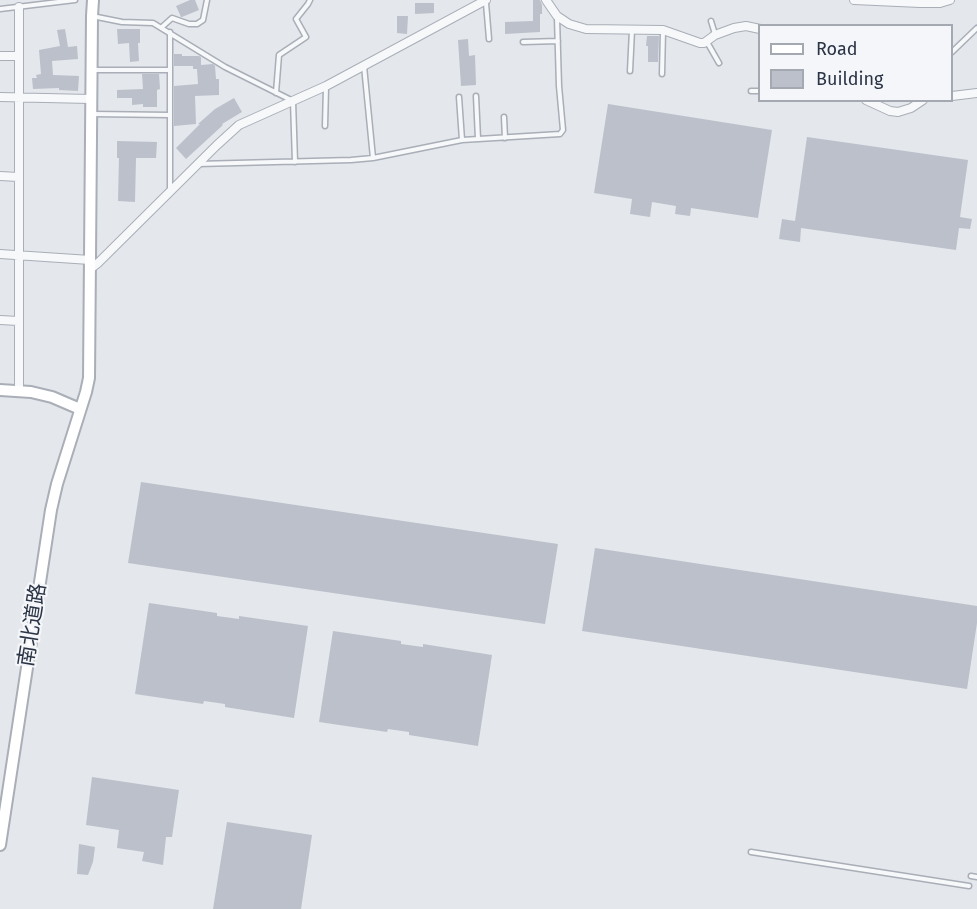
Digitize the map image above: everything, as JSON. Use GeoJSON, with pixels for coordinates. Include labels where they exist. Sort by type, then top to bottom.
{"type":"FeatureCollection","features":[{"type":"Feature","properties":{"kind":"street","name":"南北道路"},"geometry":{"type":"LineString","coordinates":[[0,845],[52,504],[89,378],[93,0]]}},
{"type":"Feature","properties":{"kind":"street"},"geometry":{"type":"LineString","coordinates":[[546,0],[557,16],[569,24],[585,29],[663,30],[700,43],[707,42],[715,35],[734,28],[746,26],[758,29]]}},
{"type":"Feature","properties":{"kind":"street"},"geometry":{"type":"LineString","coordinates":[[854,0],[920,3],[940,3],[950,0]]}},
{"type":"Feature","properties":{"kind":"street"},"geometry":{"type":"LineString","coordinates":[[0,254],[98,263],[170,190],[239,125],[326,86],[485,1]]}},
{"type":"Feature","properties":{"kind":"street"},"geometry":{"type":"LineString","coordinates":[[19,7],[19,391]]}},
{"type":"Feature","properties":{"kind":"street"},"geometry":{"type":"LineString","coordinates":[[0,56],[19,56]]}},
{"type":"Feature","properties":{"kind":"street"},"geometry":{"type":"LineString","coordinates":[[953,96],[977,93]]}},
{"type":"Feature","properties":{"kind":"street"},"geometry":{"type":"LineString","coordinates":[[0,97],[91,99]]}},
{"type":"Feature","properties":{"kind":"street"},"geometry":{"type":"LineString","coordinates":[[870,102],[898,112],[912,108],[920,102]]}},
{"type":"Feature","properties":{"kind":"street"},"geometry":{"type":"LineString","coordinates":[[0,176],[18,177]]}},
{"type":"Feature","properties":{"kind":"street"},"geometry":{"type":"LineString","coordinates":[[0,320],[18,321]]}},
{"type":"Feature","properties":{"kind":"street"},"geometry":{"type":"LineString","coordinates":[[0,390],[52,396],[80,409]]}},
{"type":"Feature","properties":{"kind":"lane"},"geometry":{"type":"LineString","coordinates":[[0,9],[75,0]]}},
{"type":"Feature","properties":{"kind":"lane"},"geometry":{"type":"LineString","coordinates":[[162,27],[172,18],[189,24],[197,24],[202,20],[207,0]]}},
{"type":"Feature","properties":{"kind":"lane"},"geometry":{"type":"LineString","coordinates":[[276,93],[279,55],[306,38],[296,20],[310,0]]}},
{"type":"Feature","properties":{"kind":"lane"},"geometry":{"type":"LineString","coordinates":[[485,1],[489,39]]}},
{"type":"Feature","properties":{"kind":"lane"},"geometry":{"type":"LineString","coordinates":[[92,16],[122,22],[153,23],[225,67],[293,101],[295,162]]}},
{"type":"Feature","properties":{"kind":"lane"},"geometry":{"type":"LineString","coordinates":[[198,164],[351,160],[373,158],[462,140],[560,134],[563,130],[557,16]]}},
{"type":"Feature","properties":{"kind":"lane"},"geometry":{"type":"LineString","coordinates":[[711,21],[715,35]]}},
{"type":"Feature","properties":{"kind":"lane"},"geometry":{"type":"LineString","coordinates":[[953,50],[977,28]]}},
{"type":"Feature","properties":{"kind":"lane"},"geometry":{"type":"LineString","coordinates":[[630,71],[632,29]]}},
{"type":"Feature","properties":{"kind":"lane"},"geometry":{"type":"LineString","coordinates":[[662,74],[663,30]]}},
{"type":"Feature","properties":{"kind":"lane"},"geometry":{"type":"LineString","coordinates":[[170,32],[170,190]]}},
{"type":"Feature","properties":{"kind":"lane"},"geometry":{"type":"LineString","coordinates":[[523,42],[558,41]]}},
{"type":"Feature","properties":{"kind":"lane"},"geometry":{"type":"LineString","coordinates":[[707,42],[719,63]]}},
{"type":"Feature","properties":{"kind":"lane"},"geometry":{"type":"LineString","coordinates":[[364,66],[373,158]]}},
{"type":"Feature","properties":{"kind":"lane"},"geometry":{"type":"LineString","coordinates":[[91,70],[169,70]]}},
{"type":"Feature","properties":{"kind":"lane"},"geometry":{"type":"LineString","coordinates":[[325,126],[326,86]]}},
{"type":"Feature","properties":{"kind":"lane"},"geometry":{"type":"LineString","coordinates":[[751,91],[758,91]]}},
{"type":"Feature","properties":{"kind":"lane"},"geometry":{"type":"LineString","coordinates":[[476,96],[478,139]]}},
{"type":"Feature","properties":{"kind":"lane"},"geometry":{"type":"LineString","coordinates":[[459,97],[462,140]]}},
{"type":"Feature","properties":{"kind":"lane"},"geometry":{"type":"LineString","coordinates":[[91,114],[170,115]]}},
{"type":"Feature","properties":{"kind":"lane"},"geometry":{"type":"LineString","coordinates":[[504,117],[505,138]]}},
{"type":"Feature","properties":{"kind":"lane"},"geometry":{"type":"LineString","coordinates":[[751,852],[969,886]]}},
{"type":"Feature","properties":{"kind":"lane"},"geometry":{"type":"LineString","coordinates":[[971,876],[977,877]]}},
{"type":"Feature","properties":{"kind":"building"},"geometry":{"type":"Polygon","coordinates":[[[195,0],[199,10],[181,17],[176,6],[195,0]]]}},
{"type":"Feature","properties":{"kind":"building"},"geometry":{"type":"Polygon","coordinates":[[[533,0],[540,0],[542,5],[540,32],[505,34],[505,22],[533,21],[533,0]]]}},
{"type":"Feature","properties":{"kind":"building"},"geometry":{"type":"Polygon","coordinates":[[[415,3],[434,3],[434,13],[415,14],[415,3]]]}},
{"type":"Feature","properties":{"kind":"building"},"geometry":{"type":"Polygon","coordinates":[[[397,16],[408,16],[407,34],[397,33],[397,16]]]}},
{"type":"Feature","properties":{"kind":"building"},"geometry":{"type":"Polygon","coordinates":[[[65,29],[68,47],[77,46],[78,59],[52,61],[53,75],[79,76],[78,91],[59,90],[59,88],[33,89],[32,78],[37,78],[36,75],[41,74],[39,50],[60,46],[57,30],[65,29]]]}},
{"type":"Feature","properties":{"kind":"building"},"geometry":{"type":"Polygon","coordinates":[[[117,29],[140,29],[139,61],[130,62],[129,43],[118,44],[117,29]]]}},
{"type":"Feature","properties":{"kind":"building"},"geometry":{"type":"Polygon","coordinates":[[[647,36],[659,36],[658,62],[648,62],[647,36]]]}},
{"type":"Feature","properties":{"kind":"building"},"geometry":{"type":"Polygon","coordinates":[[[468,39],[469,56],[475,55],[476,85],[461,86],[458,40],[468,39]]]}},
{"type":"Feature","properties":{"kind":"building"},"geometry":{"type":"Polygon","coordinates":[[[174,54],[199,56],[201,65],[213,64],[215,66],[216,79],[219,79],[219,95],[195,96],[196,124],[174,126],[174,86],[198,84],[197,69],[193,69],[193,66],[174,66],[174,54]]]}},
{"type":"Feature","properties":{"kind":"building"},"geometry":{"type":"Polygon","coordinates":[[[142,74],[159,74],[160,89],[157,90],[157,107],[143,107],[143,104],[132,105],[132,98],[117,98],[117,90],[143,89],[142,74]]]}},
{"type":"Feature","properties":{"kind":"building"},"geometry":{"type":"Polygon","coordinates":[[[234,98],[242,112],[222,124],[186,159],[176,148],[215,109],[234,98]]]}},
{"type":"Feature","properties":{"kind":"building"},"geometry":{"type":"Polygon","coordinates":[[[608,104],[772,130],[758,218],[691,208],[690,216],[675,214],[676,206],[652,202],[650,217],[630,214],[632,199],[594,193],[608,104]]]}},
{"type":"Feature","properties":{"kind":"building"},"geometry":{"type":"Polygon","coordinates":[[[807,137],[968,160],[960,217],[972,219],[970,229],[959,228],[956,250],[801,228],[800,242],[779,239],[782,219],[795,221],[807,137]]]}},
{"type":"Feature","properties":{"kind":"building"},"geometry":{"type":"Polygon","coordinates":[[[117,141],[157,142],[156,158],[136,158],[135,202],[118,201],[117,141]]]}},
{"type":"Feature","properties":{"kind":"building"},"geometry":{"type":"Polygon","coordinates":[[[141,482],[558,544],[545,624],[128,563],[141,482]]]}},
{"type":"Feature","properties":{"kind":"building"},"geometry":{"type":"Polygon","coordinates":[[[595,548],[977,606],[977,623],[967,689],[582,631],[595,548]]]}},
{"type":"Feature","properties":{"kind":"building"},"geometry":{"type":"Polygon","coordinates":[[[149,603],[217,613],[217,616],[239,619],[239,616],[308,626],[294,718],[225,707],[225,704],[204,701],[203,704],[135,694],[149,603]]]}},
{"type":"Feature","properties":{"kind":"building"},"geometry":{"type":"Polygon","coordinates":[[[333,631],[401,641],[401,644],[423,647],[423,644],[492,655],[478,746],[409,735],[409,732],[388,729],[387,732],[319,722],[333,631]]]}},
{"type":"Feature","properties":{"kind":"building"},"geometry":{"type":"Polygon","coordinates":[[[92,777],[179,790],[172,837],[166,837],[163,865],[142,861],[144,852],[117,848],[119,830],[86,825],[92,777]]]}},
{"type":"Feature","properties":{"kind":"building"},"geometry":{"type":"Polygon","coordinates":[[[227,822],[312,835],[301,909],[213,909],[227,822]]]}},
{"type":"Feature","properties":{"kind":"building"},"geometry":{"type":"Polygon","coordinates":[[[79,844],[95,847],[88,875],[77,874],[79,844]]]}}]}
